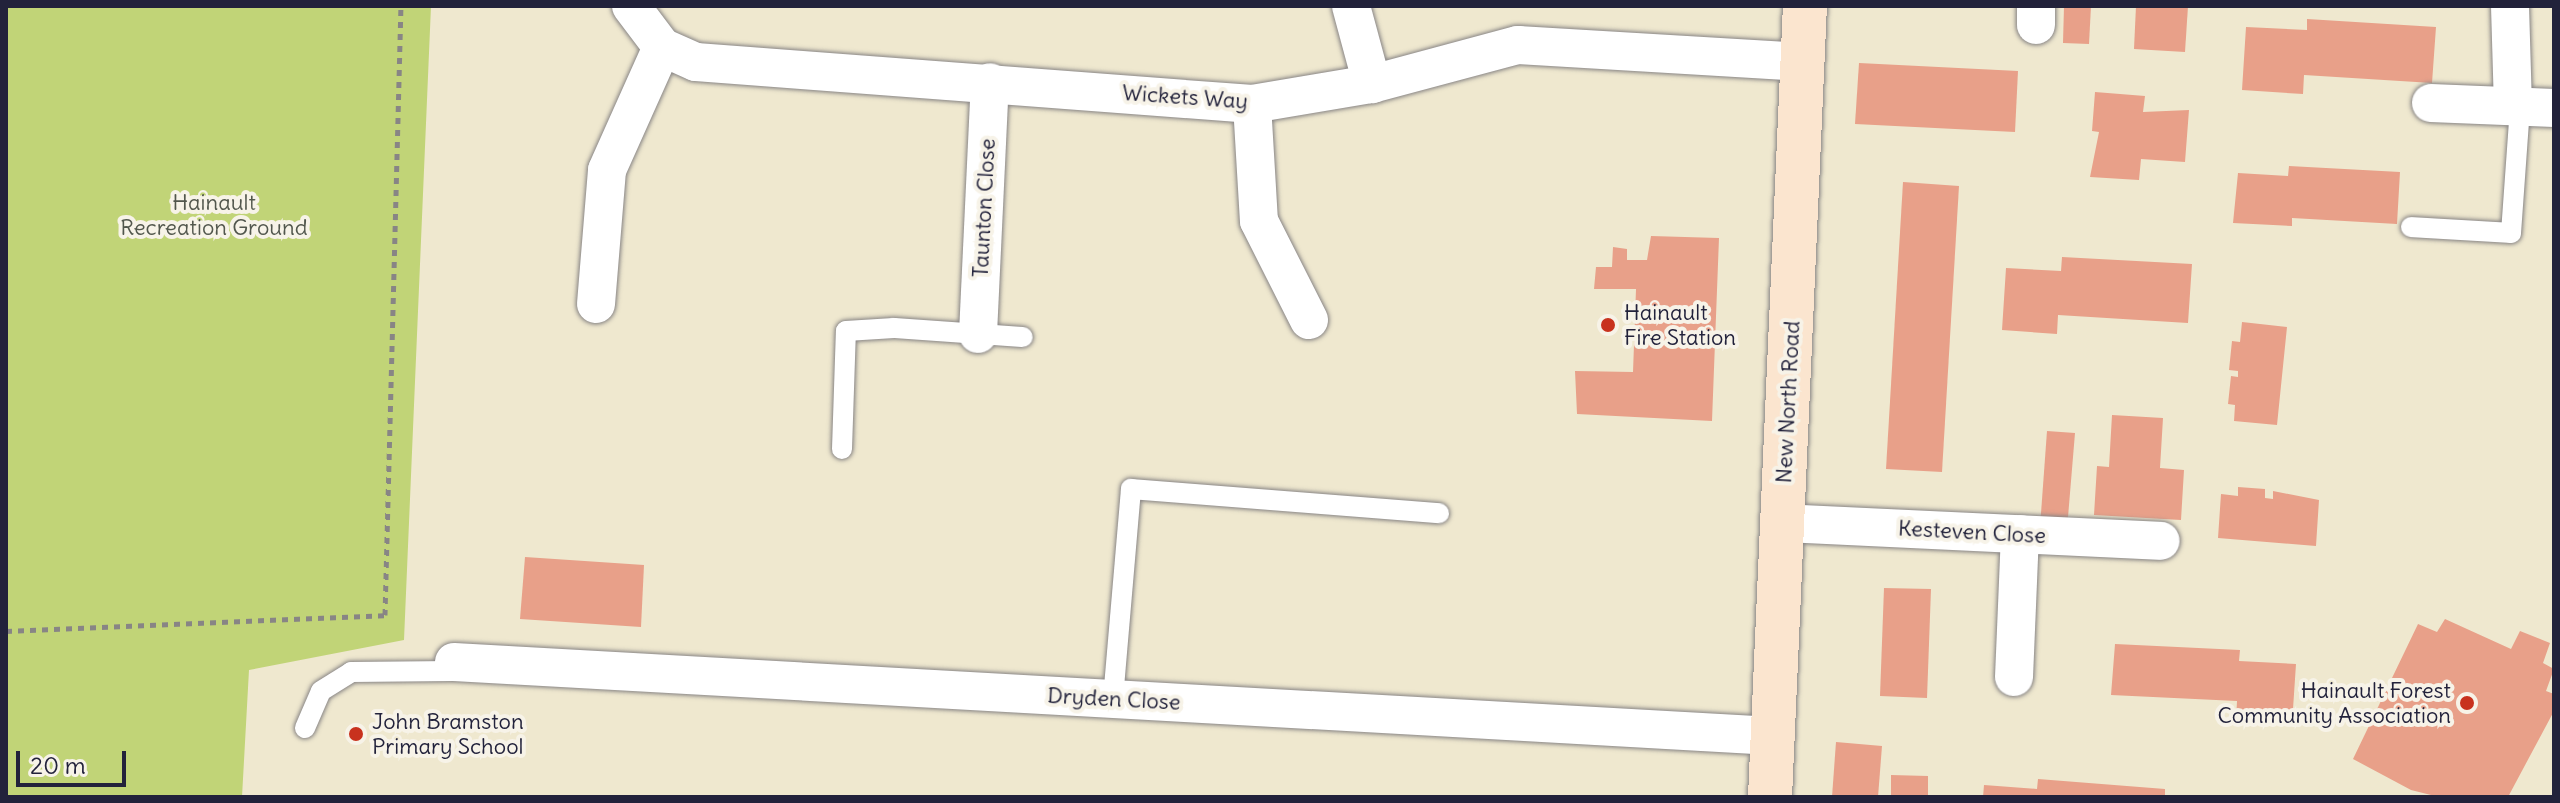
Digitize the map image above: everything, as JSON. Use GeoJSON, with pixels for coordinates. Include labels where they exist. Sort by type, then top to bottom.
{"type":"FeatureCollection","features":[{"type":"Feature","properties":{"kind":"street"},"geometry":{"type":"LineString","coordinates":[[596,304],[607,170],[662,47],[631,6]]}},
{"type":"Feature","properties":{"kind":"street"},"geometry":{"type":"LineString","coordinates":[[1351,6],[1372,84]]}},
{"type":"Feature","properties":{"kind":"street","name":"New North Road"},"geometry":{"type":"LineString","coordinates":[[1770,797],[1805,6]]}},
{"type":"Feature","properties":{"kind":"street"},"geometry":{"type":"LineString","coordinates":[[2431,103],[2529,107],[2510,6]]}},
{"type":"Feature","properties":{"kind":"street","name":"Wickets Way"},"geometry":{"type":"LineString","coordinates":[[662,47],[696,62],[1252,104],[1372,84],[1518,45],[1803,62]]}},
{"type":"Feature","properties":{"kind":"street","name":"Taunton Close"},"geometry":{"type":"LineString","coordinates":[[978,334],[990,82]]}},
{"type":"Feature","properties":{"kind":"street"},"geometry":{"type":"LineString","coordinates":[[1252,104],[1259,221],[1309,320]]}},
{"type":"Feature","properties":{"kind":"street","name":"Kesteven Close"},"geometry":{"type":"LineString","coordinates":[[1783,523],[2161,541]]}},
{"type":"Feature","properties":{"kind":"street"},"geometry":{"type":"LineString","coordinates":[[2014,677],[2020,534]]}},
{"type":"Feature","properties":{"kind":"street","name":"Dryden Close"},"geometry":{"type":"LineString","coordinates":[[454,662],[1773,736]]}},
{"type":"Feature","properties":{"kind":"lane"},"geometry":{"type":"LineString","coordinates":[[2411,227],[2511,233],[2529,107]]}},
{"type":"Feature","properties":{"kind":"lane"},"geometry":{"type":"LineString","coordinates":[[842,449],[846,331],[856,327],[1023,337]]}},
{"type":"Feature","properties":{"kind":"lane"},"geometry":{"type":"LineString","coordinates":[[1113,699],[1131,489],[1439,513]]}},
{"type":"Feature","properties":{"kind":"lane"},"geometry":{"type":"LineString","coordinates":[[305,728],[321,691],[351,672],[452,671],[454,662]]}},
{"type":"Feature","properties":{"kind":"path"},"geometry":{"type":"LineString","coordinates":[[6,631],[385,615],[401,6]]}},
{"type":"Feature","properties":{"kind":"green space","name":"Hainault Recreation Ground"},"geometry":{"type":"Polygon","coordinates":[[[6,6],[431,6],[404,640],[249,670],[242,797],[6,797],[6,6]]]}},
{"type":"Feature","properties":{"kind":"building"},"geometry":{"type":"Polygon","coordinates":[[[2064,6],[2091,6],[2089,44],[2063,43],[2064,6]]]}},
{"type":"Feature","properties":{"kind":"building"},"geometry":{"type":"Polygon","coordinates":[[[2136,6],[2188,6],[2185,52],[2134,49],[2136,6]]]}},
{"type":"Feature","properties":{"kind":"building"},"geometry":{"type":"Polygon","coordinates":[[[2307,19],[2436,27],[2432,83],[2304,75],[2303,94],[2242,90],[2246,27],[2307,30],[2307,19]]]}},
{"type":"Feature","properties":{"kind":"building"},"geometry":{"type":"Polygon","coordinates":[[[1859,63],[2018,71],[2015,132],[1855,124],[1859,63]]]}},
{"type":"Feature","properties":{"kind":"building"},"geometry":{"type":"Polygon","coordinates":[[[2095,92],[2145,96],[2143,112],[2189,110],[2185,162],[2141,159],[2139,180],[2090,177],[2099,132],[2092,131],[2095,92]]]}},
{"type":"Feature","properties":{"kind":"building"},"geometry":{"type":"Polygon","coordinates":[[[2289,166],[2400,172],[2397,224],[2292,218],[2292,226],[2233,223],[2238,173],[2288,176],[2289,166]]]}},
{"type":"Feature","properties":{"kind":"building"},"geometry":{"type":"Polygon","coordinates":[[[1903,182],[1959,186],[1942,472],[1886,469],[1903,182]]]}},
{"type":"Feature","properties":{"kind":"building"},"geometry":{"type":"Polygon","coordinates":[[[1651,236],[1719,238],[1712,421],[1577,414],[1575,371],[1633,372],[1636,289],[1594,289],[1596,267],[1612,267],[1613,247],[1627,249],[1627,260],[1647,260],[1651,236]]]}},
{"type":"Feature","properties":{"kind":"building"},"geometry":{"type":"Polygon","coordinates":[[[2062,257],[2192,264],[2188,323],[2058,315],[2057,334],[2002,330],[2006,268],[2061,271],[2062,257]]]}},
{"type":"Feature","properties":{"kind":"building"},"geometry":{"type":"Polygon","coordinates":[[[2242,322],[2287,327],[2277,425],[2234,421],[2235,405],[2228,404],[2231,376],[2238,377],[2238,371],[2229,370],[2232,341],[2240,342],[2242,322]]]}},
{"type":"Feature","properties":{"kind":"building"},"geometry":{"type":"Polygon","coordinates":[[[2112,415],[2163,418],[2160,468],[2184,470],[2181,520],[2094,515],[2097,466],[2109,467],[2112,415]]]}},
{"type":"Feature","properties":{"kind":"building"},"geometry":{"type":"Polygon","coordinates":[[[2047,431],[2075,433],[2067,529],[2040,527],[2047,431]]]}},
{"type":"Feature","properties":{"kind":"building"},"geometry":{"type":"Polygon","coordinates":[[[2238,487],[2265,489],[2265,498],[2273,499],[2273,491],[2319,500],[2316,546],[2218,538],[2221,494],[2238,496],[2238,487]]]}},
{"type":"Feature","properties":{"kind":"building"},"geometry":{"type":"Polygon","coordinates":[[[525,557],[644,565],[641,627],[520,619],[525,557]]]}},
{"type":"Feature","properties":{"kind":"building"},"geometry":{"type":"Polygon","coordinates":[[[1884,588],[1931,589],[1927,698],[1880,696],[1884,588]]]}},
{"type":"Feature","properties":{"kind":"building","name":"Hainault Forest Community Association"},"geometry":{"type":"Polygon","coordinates":[[[2445,619],[2511,649],[2520,631],[2550,643],[2543,663],[2554,669],[2546,691],[2554,694],[2554,711],[2508,797],[2439,797],[2411,790],[2353,759],[2418,624],[2437,632],[2445,619]]]}},
{"type":"Feature","properties":{"kind":"building"},"geometry":{"type":"Polygon","coordinates":[[[2115,644],[2240,650],[2239,661],[2296,664],[2292,724],[2236,721],[2237,701],[2111,695],[2115,644]]]}},
{"type":"Feature","properties":{"kind":"building"},"geometry":{"type":"Polygon","coordinates":[[[1836,742],[1882,746],[1878,797],[1832,797],[1836,742]]]}},
{"type":"Feature","properties":{"kind":"building"},"geometry":{"type":"Polygon","coordinates":[[[1891,775],[1928,776],[1928,797],[1891,797],[1891,775]]]}},
{"type":"Feature","properties":{"kind":"building"},"geometry":{"type":"Polygon","coordinates":[[[2038,779],[2165,789],[2165,797],[1983,797],[1984,785],[2037,789],[2038,779]]]}},
{"type":"Feature","properties":{"kind":"place","name":"Hainault Fire Station"},"geometry":{"type":"Point","coordinates":[1608,325]}},
{"type":"Feature","properties":{"kind":"place","name":"Hainault Forest Community Association"},"geometry":{"type":"Point","coordinates":[2467,703]}},
{"type":"Feature","properties":{"kind":"place","name":"John Bramston Primary School"},"geometry":{"type":"Point","coordinates":[356,734]}}]}
